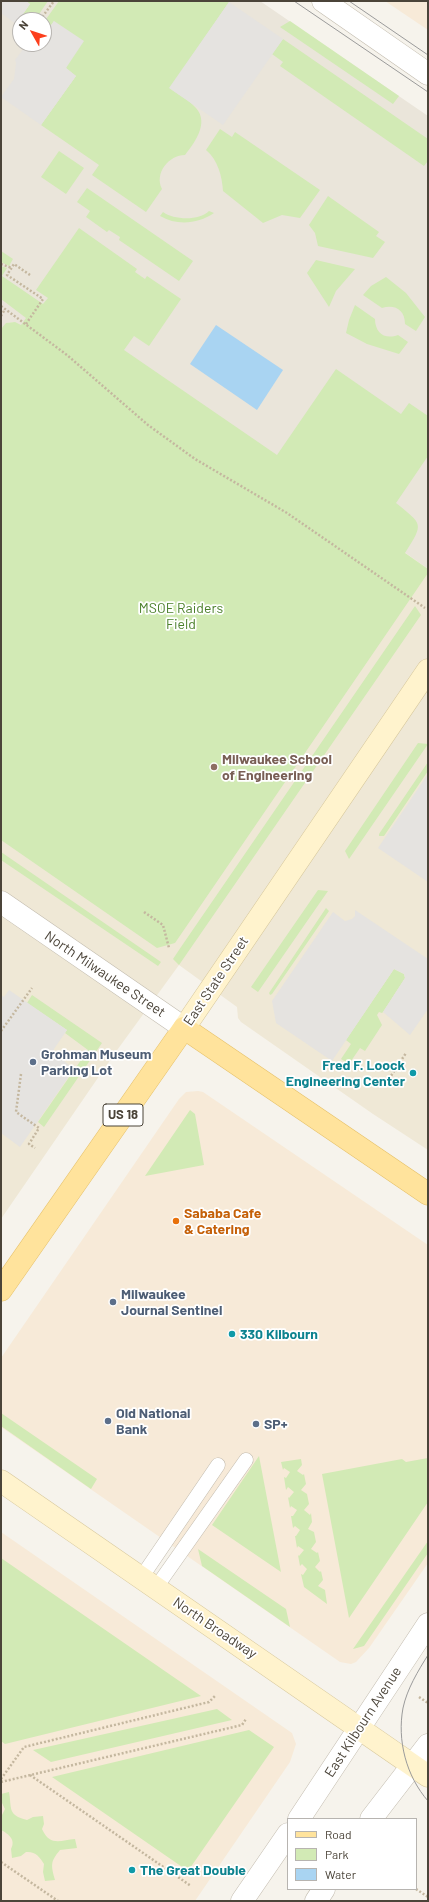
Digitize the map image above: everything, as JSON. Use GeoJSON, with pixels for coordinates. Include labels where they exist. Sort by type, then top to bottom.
{"type":"FeatureCollection","features":[{"type":"Feature","properties":{"kind":"main road","name":"East State Street"},"geometry":{"type":"LineString","coordinates":[[1,1290],[184,1028],[428,670]]}},
{"type":"Feature","properties":{"kind":"main road","name":"North Milwaukee Street"},"geometry":{"type":"LineString","coordinates":[[184,1028],[428,1194]]}},
{"type":"Feature","properties":{"kind":"main road","name":"North Broadway"},"geometry":{"type":"LineString","coordinates":[[1,1481],[360,1727],[420,1770]]}},
{"type":"Feature","properties":{"kind":"street"},"geometry":{"type":"LineString","coordinates":[[323,1],[428,74]]}},
{"type":"Feature","properties":{"kind":"street","name":"North Milwaukee Street"},"geometry":{"type":"LineString","coordinates":[[1,902],[184,1028]]}},
{"type":"Feature","properties":{"kind":"street","name":"East Kilbourn Avenue"},"geometry":{"type":"LineString","coordinates":[[300,1818],[428,1624]]}},
{"type":"Feature","properties":{"kind":"street"},"geometry":{"type":"LineString","coordinates":[[372,1818],[420,1770],[428,1745]]}},
{"type":"Feature","properties":{"kind":"street"},"geometry":{"type":"LineString","coordinates":[[242,1901],[287,1835]]}},
{"type":"Feature","properties":{"kind":"street"},"geometry":{"type":"LineString","coordinates":[[316,1901],[323,1890]]}},
{"type":"Feature","properties":{"kind":"lane"},"geometry":{"type":"LineString","coordinates":[[148,1583],[246,1460]]}},
{"type":"Feature","properties":{"kind":"lane"},"geometry":{"type":"LineString","coordinates":[[148,1583],[218,1465]]}},
{"type":"Feature","properties":{"kind":"path"},"geometry":{"type":"LineString","coordinates":[[46,12],[54,1]]}},
{"type":"Feature","properties":{"kind":"path"},"geometry":{"type":"LineString","coordinates":[[1,264],[12,268]]}},
{"type":"Feature","properties":{"kind":"path"},"geometry":{"type":"LineString","coordinates":[[26,324],[43,299],[7,275],[14,264],[30,275]]}},
{"type":"Feature","properties":{"kind":"path"},"geometry":{"type":"LineString","coordinates":[[1,306],[67,355],[148,425],[195,459],[287,513],[425,608]]}},
{"type":"Feature","properties":{"kind":"path"},"geometry":{"type":"LineString","coordinates":[[1,316],[5,309]]}},
{"type":"Feature","properties":{"kind":"path"},"geometry":{"type":"LineString","coordinates":[[144,912],[163,924],[169,948]]}},
{"type":"Feature","properties":{"kind":"path"},"geometry":{"type":"LineString","coordinates":[[1,1031],[32,988]]}},
{"type":"Feature","properties":{"kind":"path"},"geometry":{"type":"LineString","coordinates":[[389,1079],[406,1053]]}},
{"type":"Feature","properties":{"kind":"path"},"geometry":{"type":"LineString","coordinates":[[21,1074],[16,1112],[39,1128],[28,1144],[35,1148]]}},
{"type":"Feature","properties":{"kind":"path"},"geometry":{"type":"LineString","coordinates":[[1,1779],[24,1747],[210,1702],[216,1695]]}},
{"type":"Feature","properties":{"kind":"path"},"geometry":{"type":"LineString","coordinates":[[419,1697],[428,1703]]}},
{"type":"Feature","properties":{"kind":"path"},"geometry":{"type":"LineString","coordinates":[[1,1782],[242,1725],[246,1719]]}},
{"type":"Feature","properties":{"kind":"path"},"geometry":{"type":"LineString","coordinates":[[30,1775],[191,1886]]}},
{"type":"Feature","properties":{"kind":"path"},"geometry":{"type":"LineString","coordinates":[[1,1862],[58,1901]]}},
{"type":"Feature","properties":{"kind":"path"},"geometry":{"type":"LineString","coordinates":[[417,1890],[428,1897]]}},
{"type":"Feature","properties":{"kind":"shaded area"},"geometry":{"type":"Polygon","coordinates":[[[1,1],[260,1],[428,116],[428,569],[376,532],[24,322],[21,326],[14,322],[7,323],[1,329],[1,1]]]}},
{"type":"Feature","properties":{"kind":"shaded area"},"geometry":{"type":"Polygon","coordinates":[[[1,1],[26,1],[30,4],[24,12],[12,12],[12,21],[1,13],[1,1]]]}},
{"type":"Feature","properties":{"kind":"shaded area"},"geometry":{"type":"Polygon","coordinates":[[[385,1],[428,1],[428,30],[385,1]]]}},
{"type":"Feature","properties":{"kind":"shaded area"},"geometry":{"type":"Polygon","coordinates":[[[229,2],[283,39],[223,125],[169,88],[229,2]]]}},
{"type":"Feature","properties":{"kind":"shaded area"},"geometry":{"type":"Polygon","coordinates":[[[54,21],[84,41],[66,68],[76,76],[41,125],[1,97],[14,79],[15,60],[21,52],[52,52],[52,24],[54,21]]]}},
{"type":"Feature","properties":{"kind":"shaded area","name":"Milwaukee School of Engineering"},"geometry":{"type":"Polygon","coordinates":[[[15,322],[376,532],[428,569],[428,1150],[373,1114],[241,1022],[238,1018],[237,1007],[179,965],[115,1053],[1,1219],[1,329],[6,323],[15,322]]]}},
{"type":"Feature","properties":{"kind":"shaded area"},"geometry":{"type":"Polygon","coordinates":[[[428,774],[428,882],[378,848],[428,774]]]}},
{"type":"Feature","properties":{"kind":"shaded area"},"geometry":{"type":"Polygon","coordinates":[[[355,910],[428,959],[428,1009],[410,1035],[383,1012],[405,978],[404,974],[394,969],[332,1061],[276,1023],[272,1001],[333,912],[345,921],[352,919],[355,916],[355,910]]]}},
{"type":"Feature","properties":{"kind":"shaded area","name":"Grohman Museum Parking Lot"},"geometry":{"type":"Polygon","coordinates":[[[9,990],[67,1030],[54,1049],[54,1053],[74,1069],[20,1147],[1,1133],[1,995],[4,997],[9,990]]]}},
{"type":"Feature","properties":{"kind":"shaded area"},"geometry":{"type":"Polygon","coordinates":[[[186,1092],[203,1092],[428,1245],[428,1563],[369,1648],[356,1662],[351,1664],[340,1662],[1,1427],[1,1358],[179,1099],[186,1092]]]}},
{"type":"Feature","properties":{"kind":"shaded area"},"geometry":{"type":"Polygon","coordinates":[[[1,1532],[292,1733],[296,1744],[290,1762],[195,1901],[1,1901],[1,1532]]]}},
{"type":"Feature","properties":{"kind":"green space"},"geometry":{"type":"Polygon","coordinates":[[[26,1],[48,1],[40,12],[24,12],[30,4],[26,1]]]}},
{"type":"Feature","properties":{"kind":"green space"},"geometry":{"type":"Polygon","coordinates":[[[59,1],[229,2],[170,88],[198,111],[201,117],[200,130],[185,155],[174,158],[164,166],[160,177],[162,189],[146,212],[92,175],[99,165],[41,125],[76,76],[66,68],[67,65],[54,21],[52,24],[51,12],[59,1]]]}},
{"type":"Feature","properties":{"kind":"green space"},"geometry":{"type":"Polygon","coordinates":[[[290,21],[399,96],[393,104],[280,27],[290,21]]]}},
{"type":"Feature","properties":{"kind":"green space"},"geometry":{"type":"Polygon","coordinates":[[[283,39],[428,139],[428,161],[424,166],[280,66],[283,62],[272,54],[283,39]]]}},
{"type":"Feature","properties":{"kind":"green space"},"geometry":{"type":"Polygon","coordinates":[[[220,129],[232,137],[235,132],[320,190],[300,218],[282,215],[263,223],[223,191],[219,169],[214,159],[206,150],[220,129]]]}},
{"type":"Feature","properties":{"kind":"green space"},"geometry":{"type":"Polygon","coordinates":[[[59,151],[84,168],[66,194],[41,177],[59,151]]]}},
{"type":"Feature","properties":{"kind":"green space"},"geometry":{"type":"Polygon","coordinates":[[[87,188],[193,261],[179,281],[119,240],[120,237],[109,230],[107,232],[86,217],[90,211],[77,202],[87,188]]]}},
{"type":"Feature","properties":{"kind":"green space"},"geometry":{"type":"Polygon","coordinates":[[[328,196],[379,232],[376,236],[385,242],[373,258],[318,246],[315,233],[309,225],[328,196]]]}},
{"type":"Feature","properties":{"kind":"green space"},"geometry":{"type":"Polygon","coordinates":[[[209,211],[214,213],[201,220],[187,222],[173,221],[160,216],[163,212],[173,217],[193,218],[209,211]]]}},
{"type":"Feature","properties":{"kind":"green space","name":"MSOE Raiders Field"},"geometry":{"type":"Polygon","coordinates":[[[79,228],[137,269],[135,272],[145,279],[147,276],[181,299],[149,346],[134,336],[124,350],[277,455],[336,369],[401,414],[409,403],[428,416],[428,456],[396,503],[416,521],[418,525],[418,530],[405,553],[428,569],[428,573],[175,943],[157,948],[1,840],[1,329],[6,323],[15,322],[21,325],[26,318],[1,299],[1,266],[7,268],[2,276],[43,304],[48,298],[36,290],[79,228]]]}},
{"type":"Feature","properties":{"kind":"green space"},"geometry":{"type":"Polygon","coordinates":[[[1,251],[13,259],[9,266],[1,262],[1,251]]]}},
{"type":"Feature","properties":{"kind":"green space"},"geometry":{"type":"Polygon","coordinates":[[[316,260],[355,269],[336,291],[329,307],[307,273],[316,260]]]}},
{"type":"Feature","properties":{"kind":"green space"},"geometry":{"type":"Polygon","coordinates":[[[386,277],[406,293],[425,317],[416,331],[405,324],[405,319],[398,309],[391,307],[382,308],[363,295],[371,286],[386,277]]]}},
{"type":"Feature","properties":{"kind":"green space"},"geometry":{"type":"Polygon","coordinates":[[[355,305],[375,319],[375,324],[379,332],[389,337],[398,335],[408,342],[399,354],[367,344],[346,333],[355,305]]]}},
{"type":"Feature","properties":{"kind":"green space"},"geometry":{"type":"Polygon","coordinates":[[[415,606],[421,615],[179,965],[173,959],[415,606]]]}},
{"type":"Feature","properties":{"kind":"green space"},"geometry":{"type":"Polygon","coordinates":[[[418,743],[428,744],[349,859],[345,851],[418,743]]]}},
{"type":"Feature","properties":{"kind":"green space"},"geometry":{"type":"Polygon","coordinates":[[[428,762],[428,771],[384,836],[379,836],[379,834],[428,762]]]}},
{"type":"Feature","properties":{"kind":"green space"},"geometry":{"type":"Polygon","coordinates":[[[1,852],[161,962],[158,966],[1,860],[1,852]]]}},
{"type":"Feature","properties":{"kind":"green space"},"geometry":{"type":"Polygon","coordinates":[[[318,890],[328,891],[258,992],[251,987],[318,890]]]}},
{"type":"Feature","properties":{"kind":"green space"},"geometry":{"type":"Polygon","coordinates":[[[326,908],[329,911],[270,995],[269,993],[326,908]]]}},
{"type":"Feature","properties":{"kind":"green space"},"geometry":{"type":"Polygon","coordinates":[[[394,969],[404,974],[405,978],[383,1012],[379,1012],[377,1015],[382,1025],[365,1051],[360,1048],[349,1064],[341,1059],[351,1044],[346,1040],[394,969]]]}},
{"type":"Feature","properties":{"kind":"green space"},"geometry":{"type":"Polygon","coordinates":[[[32,995],[102,1043],[44,1127],[38,1122],[88,1050],[65,1033],[67,1030],[27,1003],[32,995]]]}},
{"type":"Feature","properties":{"kind":"green space"},"geometry":{"type":"Polygon","coordinates":[[[190,1110],[195,1114],[204,1165],[145,1176],[190,1110]]]}},
{"type":"Feature","properties":{"kind":"green space"},"geometry":{"type":"Polygon","coordinates":[[[1,1413],[97,1479],[91,1489],[1,1426],[1,1413]]]}},
{"type":"Feature","properties":{"kind":"green space"},"geometry":{"type":"Polygon","coordinates":[[[259,1456],[281,1572],[212,1525],[259,1456]]]}},
{"type":"Feature","properties":{"kind":"green space"},"geometry":{"type":"Polygon","coordinates":[[[428,1458],[428,1502],[349,1618],[322,1474],[402,1459],[406,1462],[428,1458]]]}},
{"type":"Feature","properties":{"kind":"green space"},"geometry":{"type":"Polygon","coordinates":[[[301,1459],[302,1465],[297,1471],[303,1475],[304,1474],[306,1484],[301,1490],[307,1494],[309,1504],[304,1510],[310,1515],[311,1513],[312,1522],[308,1529],[314,1532],[316,1542],[311,1549],[317,1553],[318,1552],[320,1561],[315,1567],[320,1572],[321,1571],[323,1580],[318,1586],[325,1590],[327,1604],[304,1587],[301,1574],[303,1575],[307,1569],[302,1564],[300,1566],[298,1555],[299,1556],[304,1550],[298,1546],[297,1548],[295,1536],[300,1530],[295,1526],[293,1528],[291,1516],[293,1516],[297,1510],[291,1506],[290,1508],[288,1497],[289,1498],[294,1492],[288,1487],[286,1490],[284,1477],[286,1478],[290,1472],[284,1468],[283,1470],[281,1462],[301,1459]]]}},
{"type":"Feature","properties":{"kind":"green space"},"geometry":{"type":"Polygon","coordinates":[[[428,1541],[428,1553],[364,1646],[353,1649],[428,1541]]]}},
{"type":"Feature","properties":{"kind":"green space"},"geometry":{"type":"Polygon","coordinates":[[[198,1549],[286,1609],[290,1627],[202,1566],[198,1549]]]}},
{"type":"Feature","properties":{"kind":"green space"},"geometry":{"type":"Polygon","coordinates":[[[1,1558],[201,1696],[5,1744],[1,1741],[1,1558]]]}},
{"type":"Feature","properties":{"kind":"green space"},"geometry":{"type":"Polygon","coordinates":[[[217,1709],[232,1720],[51,1762],[33,1750],[217,1709]]]}},
{"type":"Feature","properties":{"kind":"green space"},"geometry":{"type":"Polygon","coordinates":[[[249,1730],[274,1747],[188,1871],[52,1777],[249,1730]]]}},
{"type":"Feature","properties":{"kind":"green space"},"geometry":{"type":"Polygon","coordinates":[[[9,1792],[11,1807],[16,1816],[27,1820],[33,1817],[43,1816],[44,1824],[42,1829],[45,1835],[49,1838],[56,1841],[75,1839],[77,1848],[60,1850],[54,1858],[52,1867],[55,1880],[45,1881],[43,1872],[44,1864],[35,1854],[26,1852],[21,1856],[12,1858],[12,1840],[7,1833],[1,1830],[1,1817],[5,1809],[2,1803],[1,1794],[9,1792]]]}},
{"type":"Feature","properties":{"kind":"water"},"geometry":{"type":"Polygon","coordinates":[[[216,325],[283,370],[257,410],[190,364],[216,325]]]}},
{"type":"Feature","properties":{"kind":"tram line"},"geometry":{"type":"LineString","coordinates":[[294,1],[428,92]]}},
{"type":"Feature","properties":{"kind":"tram line"},"geometry":{"type":"LineString","coordinates":[[349,1],[428,55]]}},
{"type":"Feature","properties":{"kind":"tram line"},"geometry":{"type":"LineString","coordinates":[[428,1655],[407,1694],[401,1720],[402,1745],[405,1757],[414,1780],[428,1801]]}},
{"type":"Feature","properties":{"kind":"place","name":"Milwaukee School of Engineering"},"geometry":{"type":"Point","coordinates":[214,767]}},
{"type":"Feature","properties":{"kind":"place","name":"Grohman Museum Parking Lot"},"geometry":{"type":"Point","coordinates":[33,1062]}},
{"type":"Feature","properties":{"kind":"place","name":"Fred F. Loock Engineering Center"},"geometry":{"type":"Point","coordinates":[413,1073]}},
{"type":"Feature","properties":{"kind":"place","name":"Sababa Cafe & Catering"},"geometry":{"type":"Point","coordinates":[176,1221]}},
{"type":"Feature","properties":{"kind":"place","name":"Milwaukee Journal Sentinel"},"geometry":{"type":"Point","coordinates":[113,1302]}},
{"type":"Feature","properties":{"kind":"place","name":"330 Kilbourn"},"geometry":{"type":"Point","coordinates":[232,1334]}},
{"type":"Feature","properties":{"kind":"place","name":"Old National Bank"},"geometry":{"type":"Point","coordinates":[108,1421]}},
{"type":"Feature","properties":{"kind":"place","name":"SP+"},"geometry":{"type":"Point","coordinates":[256,1424]}},
{"type":"Feature","properties":{"kind":"place","name":"The Great Double"},"geometry":{"type":"Point","coordinates":[132,1870]}}]}
